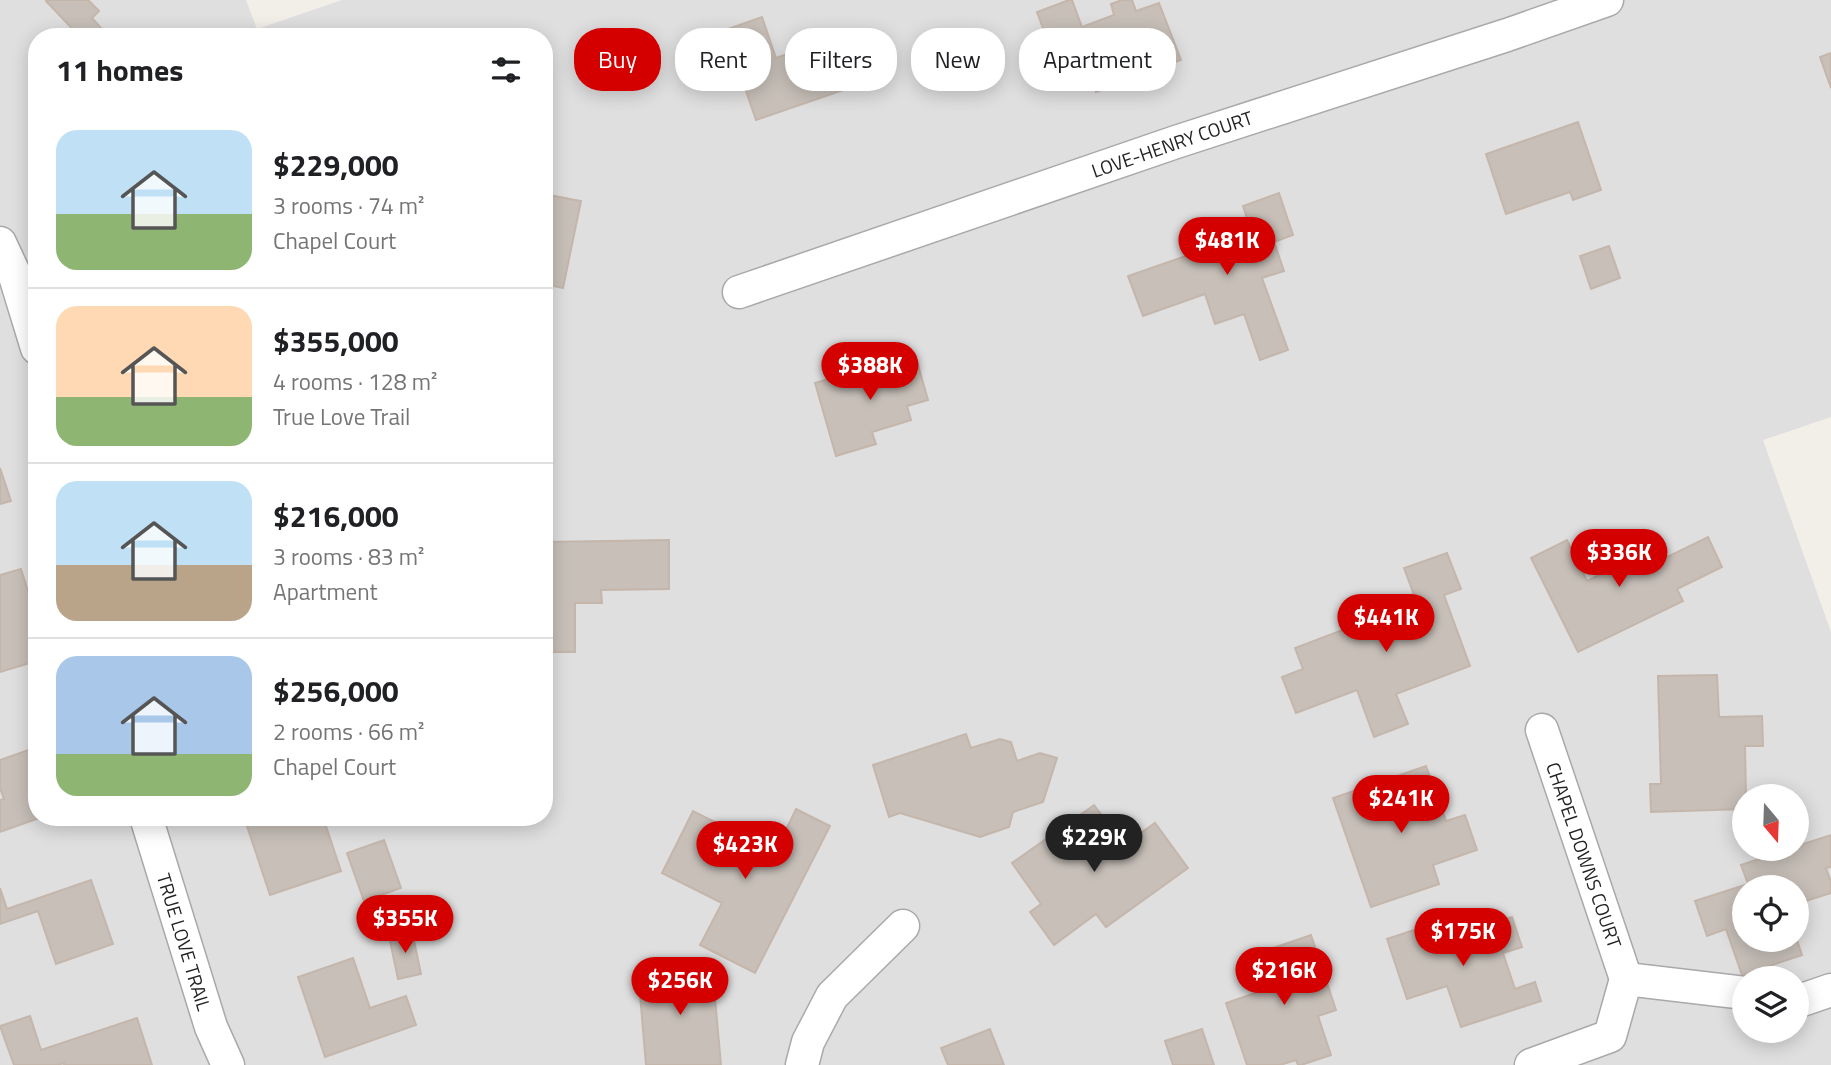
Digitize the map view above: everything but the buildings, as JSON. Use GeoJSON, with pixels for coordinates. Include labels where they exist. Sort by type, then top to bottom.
{"type":"FeatureCollection","features":[{"type":"Feature","properties":{"kind":"street","name":"LOVE-HENRY COURT"},"geometry":{"type":"LineString","coordinates":[[739,292],[1176,142],[1607,0]]}},
{"type":"Feature","properties":{"kind":"street"},"geometry":{"type":"LineString","coordinates":[[0,243],[14,272],[28,318]]}},
{"type":"Feature","properties":{"kind":"street","name":"CHAPEL DOWNS COURT"},"geometry":{"type":"LineString","coordinates":[[1542,730],[1626,979]]}},
{"type":"Feature","properties":{"kind":"street","name":"TRUE LOVE TRAIL"},"geometry":{"type":"LineString","coordinates":[[149,826],[211,1027],[228,1065]]}},
{"type":"Feature","properties":{"kind":"street"},"geometry":{"type":"LineString","coordinates":[[802,1065],[808,1042],[832,996],[903,926]]}},
{"type":"Feature","properties":{"kind":"street"},"geometry":{"type":"LineString","coordinates":[[1531,1065],[1611,1036],[1626,979],[1732,991]]}},
{"type":"Feature","properties":{"kind":"street"},"geometry":{"type":"LineString","coordinates":[[1809,998],[1831,990]]}},
{"type":"Feature","properties":{"kind":"shaded area"},"geometry":{"type":"Polygon","coordinates":[[[0,0],[246,0],[257,28],[28,28],[28,826],[553,826],[553,28],[260,28],[342,0],[1831,0],[1831,417],[1763,440],[1831,632],[1831,1065],[0,1065],[0,0]]]}}]}
